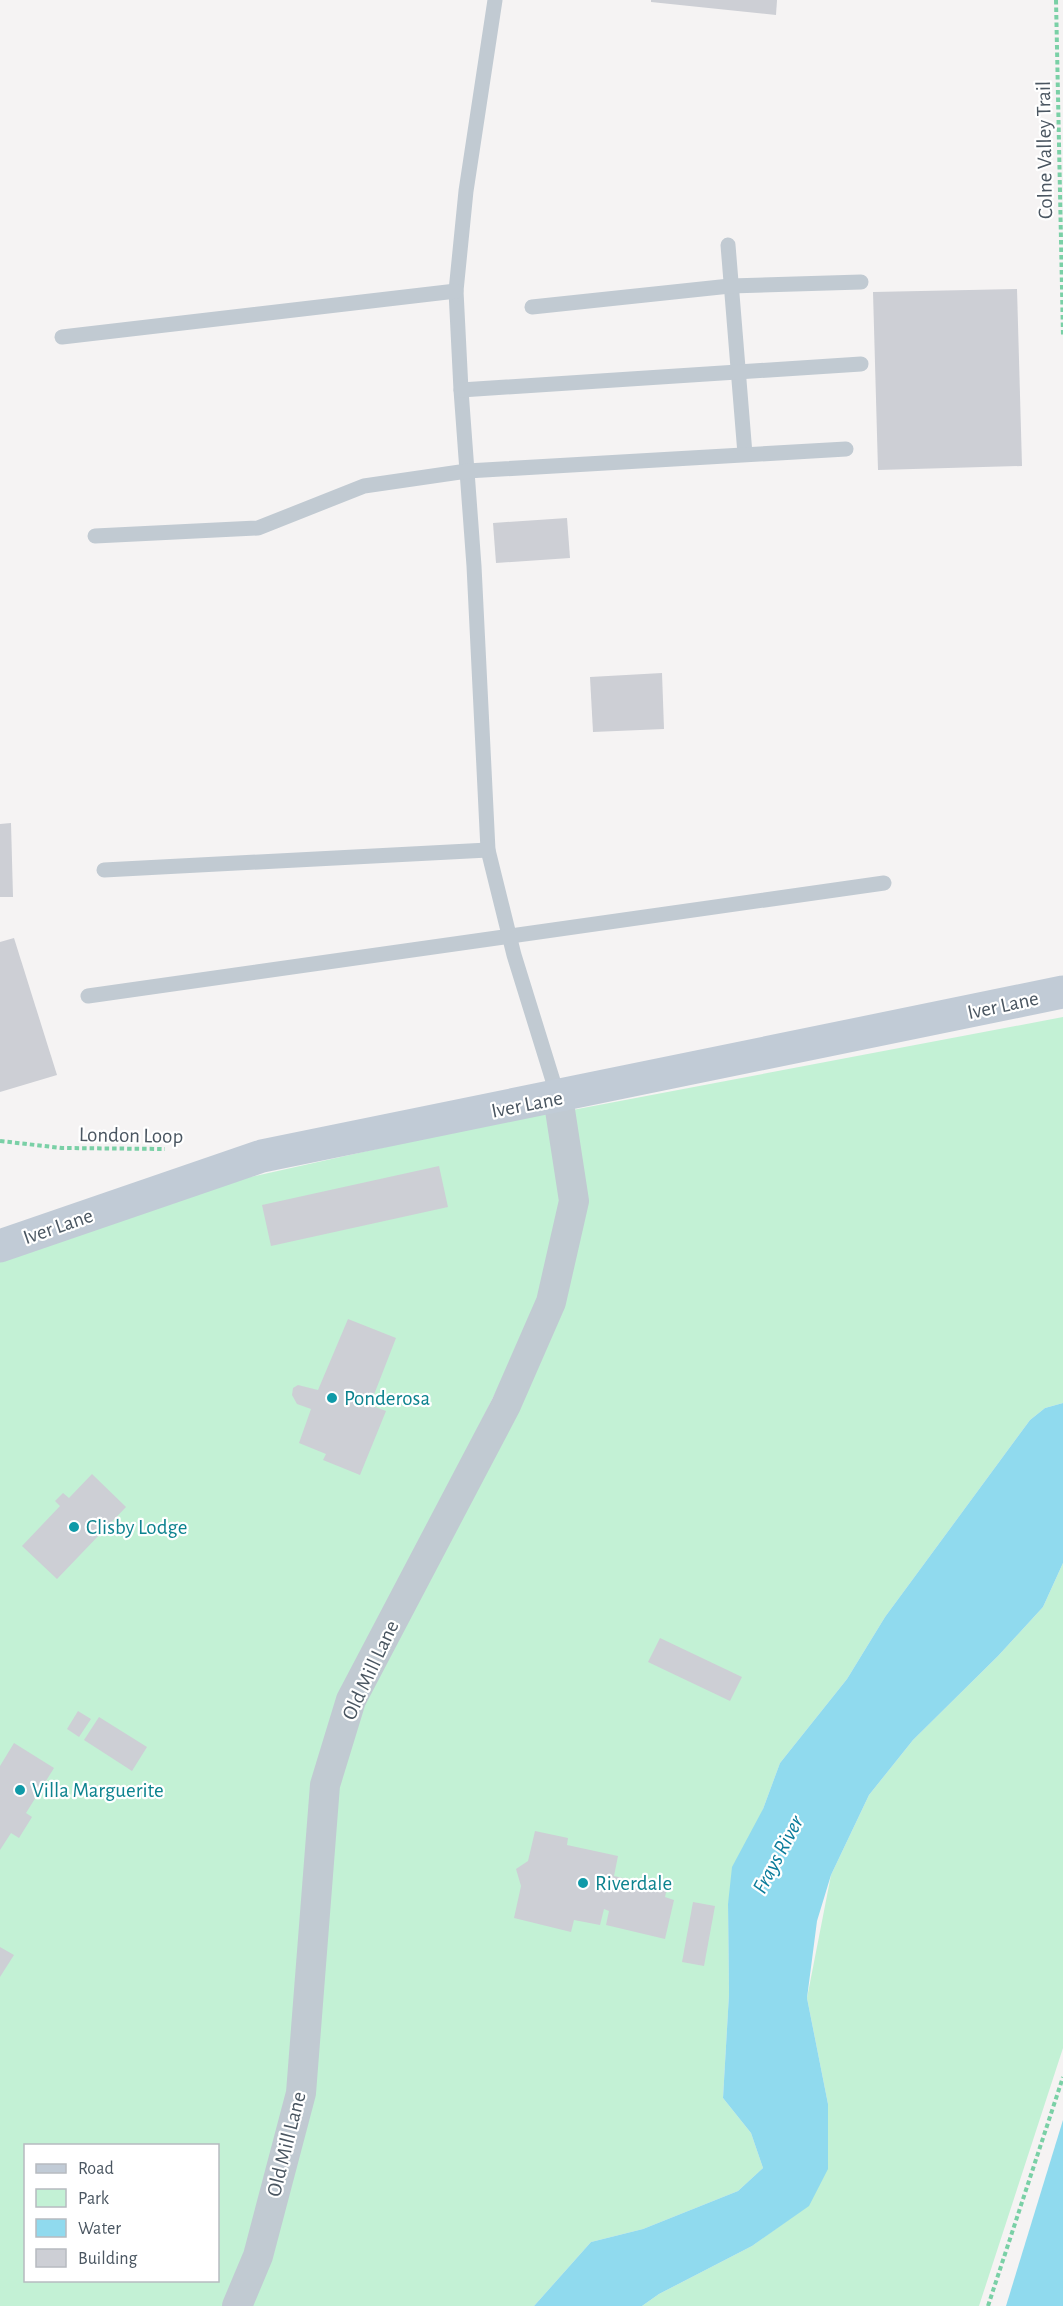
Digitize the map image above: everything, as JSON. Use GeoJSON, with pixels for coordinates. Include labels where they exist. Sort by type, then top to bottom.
{"type":"FeatureCollection","features":[{"type":"Feature","properties":{"kind":"main road","name":"Iver Lane"},"geometry":{"type":"LineString","coordinates":[[0,1246],[262,1156],[1063,992]]}},
{"type":"Feature","properties":{"kind":"street","name":"Old Mill Lane"},"geometry":{"type":"LineString","coordinates":[[237,2306],[258,2256],[301,2093],[325,1785],[351,1700],[506,1405],[551,1302],[574,1201],[558,1097]]}},
{"type":"Feature","properties":{"kind":"lane"},"geometry":{"type":"LineString","coordinates":[[495,0],[466,191],[456,291],[461,390],[488,850],[510,936],[558,1097]]}},
{"type":"Feature","properties":{"kind":"lane"},"geometry":{"type":"LineString","coordinates":[[728,245],[745,454]]}},
{"type":"Feature","properties":{"kind":"lane"},"geometry":{"type":"LineString","coordinates":[[532,307],[730,286],[861,282]]}},
{"type":"Feature","properties":{"kind":"lane"},"geometry":{"type":"LineString","coordinates":[[62,337],[456,291]]}},
{"type":"Feature","properties":{"kind":"lane"},"geometry":{"type":"LineString","coordinates":[[461,390],[738,374],[861,364]]}},
{"type":"Feature","properties":{"kind":"lane"},"geometry":{"type":"LineString","coordinates":[[95,536],[258,528],[364,486],[467,471],[846,449]]}},
{"type":"Feature","properties":{"kind":"lane"},"geometry":{"type":"LineString","coordinates":[[104,870],[488,850]]}},
{"type":"Feature","properties":{"kind":"lane"},"geometry":{"type":"LineString","coordinates":[[88,996],[884,883]]}},
{"type":"Feature","properties":{"kind":"path","name":"Colne Valley Trail"},"geometry":{"type":"LineString","coordinates":[[1056,0],[1063,336]]}},
{"type":"Feature","properties":{"kind":"path","name":"London Loop"},"geometry":{"type":"LineString","coordinates":[[0,1141],[62,1148],[175,1150]]}},
{"type":"Feature","properties":{"kind":"path"},"geometry":{"type":"LineString","coordinates":[[988,2306],[1063,2077]]}},
{"type":"Feature","properties":{"kind":"green space"},"geometry":{"type":"Polygon","coordinates":[[[1063,1017],[1063,1403],[1045,1408],[1030,1420],[885,1617],[847,1679],[780,1763],[728,1904],[729,1994],[723,2098],[751,2133],[763,2168],[738,2191],[643,2229],[591,2242],[534,2306],[248,2306],[266,2260],[334,1784],[355,1719],[558,1304],[567,1111],[1063,1017]]]}},
{"type":"Feature","properties":{"kind":"green space"},"geometry":{"type":"Polygon","coordinates":[[[551,1110],[563,1201],[543,1298],[354,1674],[292,2087],[232,2306],[0,2306],[0,1260],[210,1186],[551,1110]]]}},
{"type":"Feature","properties":{"kind":"green space"},"geometry":{"type":"Polygon","coordinates":[[[1063,1563],[1063,2048],[979,2306],[642,2306],[659,2294],[752,2246],[809,2205],[828,2104],[807,1998],[831,1875],[869,1795],[913,1740],[998,1656],[1043,1607],[1063,1563]]]}},
{"type":"Feature","properties":{"kind":"water","name":"Frays River"},"geometry":{"type":"Polygon","coordinates":[[[1063,1403],[1063,1563],[1043,1607],[998,1656],[913,1740],[869,1795],[831,1875],[817,1921],[807,1998],[828,2104],[828,2169],[809,2206],[752,2246],[659,2294],[642,2306],[534,2306],[591,2242],[643,2229],[738,2191],[763,2168],[751,2133],[723,2098],[729,1994],[728,1904],[732,1867],[763,1809],[780,1763],[847,1679],[885,1617],[1030,1420],[1045,1408],[1063,1403]]]}},
{"type":"Feature","properties":{"kind":"water"},"geometry":{"type":"Polygon","coordinates":[[[1063,2120],[1063,2306],[1006,2306],[1063,2120]]]}},
{"type":"Feature","properties":{"kind":"building"},"geometry":{"type":"Polygon","coordinates":[[[651,0],[777,0],[776,15],[651,2],[651,0]]]}},
{"type":"Feature","properties":{"kind":"building"},"geometry":{"type":"Polygon","coordinates":[[[1017,289],[1022,466],[878,470],[873,292],[1017,289]]]}},
{"type":"Feature","properties":{"kind":"building"},"geometry":{"type":"Polygon","coordinates":[[[567,518],[570,558],[496,563],[493,523],[567,518]]]}},
{"type":"Feature","properties":{"kind":"building"},"geometry":{"type":"Polygon","coordinates":[[[662,673],[664,729],[593,732],[590,677],[662,673]]]}},
{"type":"Feature","properties":{"kind":"building"},"geometry":{"type":"Polygon","coordinates":[[[11,823],[13,897],[0,897],[0,824],[11,823]]]}},
{"type":"Feature","properties":{"kind":"building"},"geometry":{"type":"Polygon","coordinates":[[[14,938],[57,1075],[0,1092],[0,942],[14,938]]]}},
{"type":"Feature","properties":{"kind":"building"},"geometry":{"type":"Polygon","coordinates":[[[439,1166],[448,1207],[271,1246],[262,1205],[439,1166]]]}},
{"type":"Feature","properties":{"kind":"building","name":"Ponderosa"},"geometry":{"type":"Polygon","coordinates":[[[348,1319],[396,1338],[370,1405],[386,1411],[360,1475],[323,1460],[326,1454],[299,1443],[311,1409],[297,1404],[292,1395],[293,1388],[298,1385],[318,1390],[348,1319]]]}},
{"type":"Feature","properties":{"kind":"building","name":"Clisby Lodge"},"geometry":{"type":"Polygon","coordinates":[[[92,1474],[126,1507],[57,1579],[22,1546],[60,1506],[55,1501],[63,1493],[69,1498],[92,1474]]]}},
{"type":"Feature","properties":{"kind":"building"},"geometry":{"type":"Polygon","coordinates":[[[660,1638],[742,1677],[730,1701],[648,1662],[660,1638]]]}},
{"type":"Feature","properties":{"kind":"building"},"geometry":{"type":"Polygon","coordinates":[[[78,1711],[91,1719],[79,1737],[67,1729],[78,1711]]]}},
{"type":"Feature","properties":{"kind":"building"},"geometry":{"type":"Polygon","coordinates":[[[99,1717],[147,1747],[132,1771],[84,1740],[99,1717]]]}},
{"type":"Feature","properties":{"kind":"building","name":"Villa Marguerite"},"geometry":{"type":"Polygon","coordinates":[[[14,1743],[54,1768],[26,1813],[32,1817],[19,1838],[11,1833],[0,1850],[0,1766],[14,1743]]]}},
{"type":"Feature","properties":{"kind":"building","name":"Riverdale"},"geometry":{"type":"Polygon","coordinates":[[[535,1831],[568,1838],[567,1845],[618,1856],[614,1876],[667,1888],[665,1897],[674,1900],[665,1939],[606,1925],[609,1911],[604,1909],[600,1925],[574,1920],[571,1932],[514,1918],[521,1886],[516,1869],[528,1861],[535,1831]]]}},
{"type":"Feature","properties":{"kind":"building"},"geometry":{"type":"Polygon","coordinates":[[[693,1902],[715,1906],[704,1966],[682,1962],[693,1902]]]}},
{"type":"Feature","properties":{"kind":"building"},"geometry":{"type":"Polygon","coordinates":[[[0,1947],[14,1955],[0,1977],[0,1947]]]}},
{"type":"Feature","properties":{"kind":"place","name":"Ponderosa"},"geometry":{"type":"Point","coordinates":[332,1398]}},
{"type":"Feature","properties":{"kind":"place","name":"Clisby Lodge"},"geometry":{"type":"Point","coordinates":[74,1527]}},
{"type":"Feature","properties":{"kind":"place","name":"Villa Marguerite"},"geometry":{"type":"Point","coordinates":[20,1790]}},
{"type":"Feature","properties":{"kind":"place","name":"Riverdale"},"geometry":{"type":"Point","coordinates":[583,1883]}}]}
